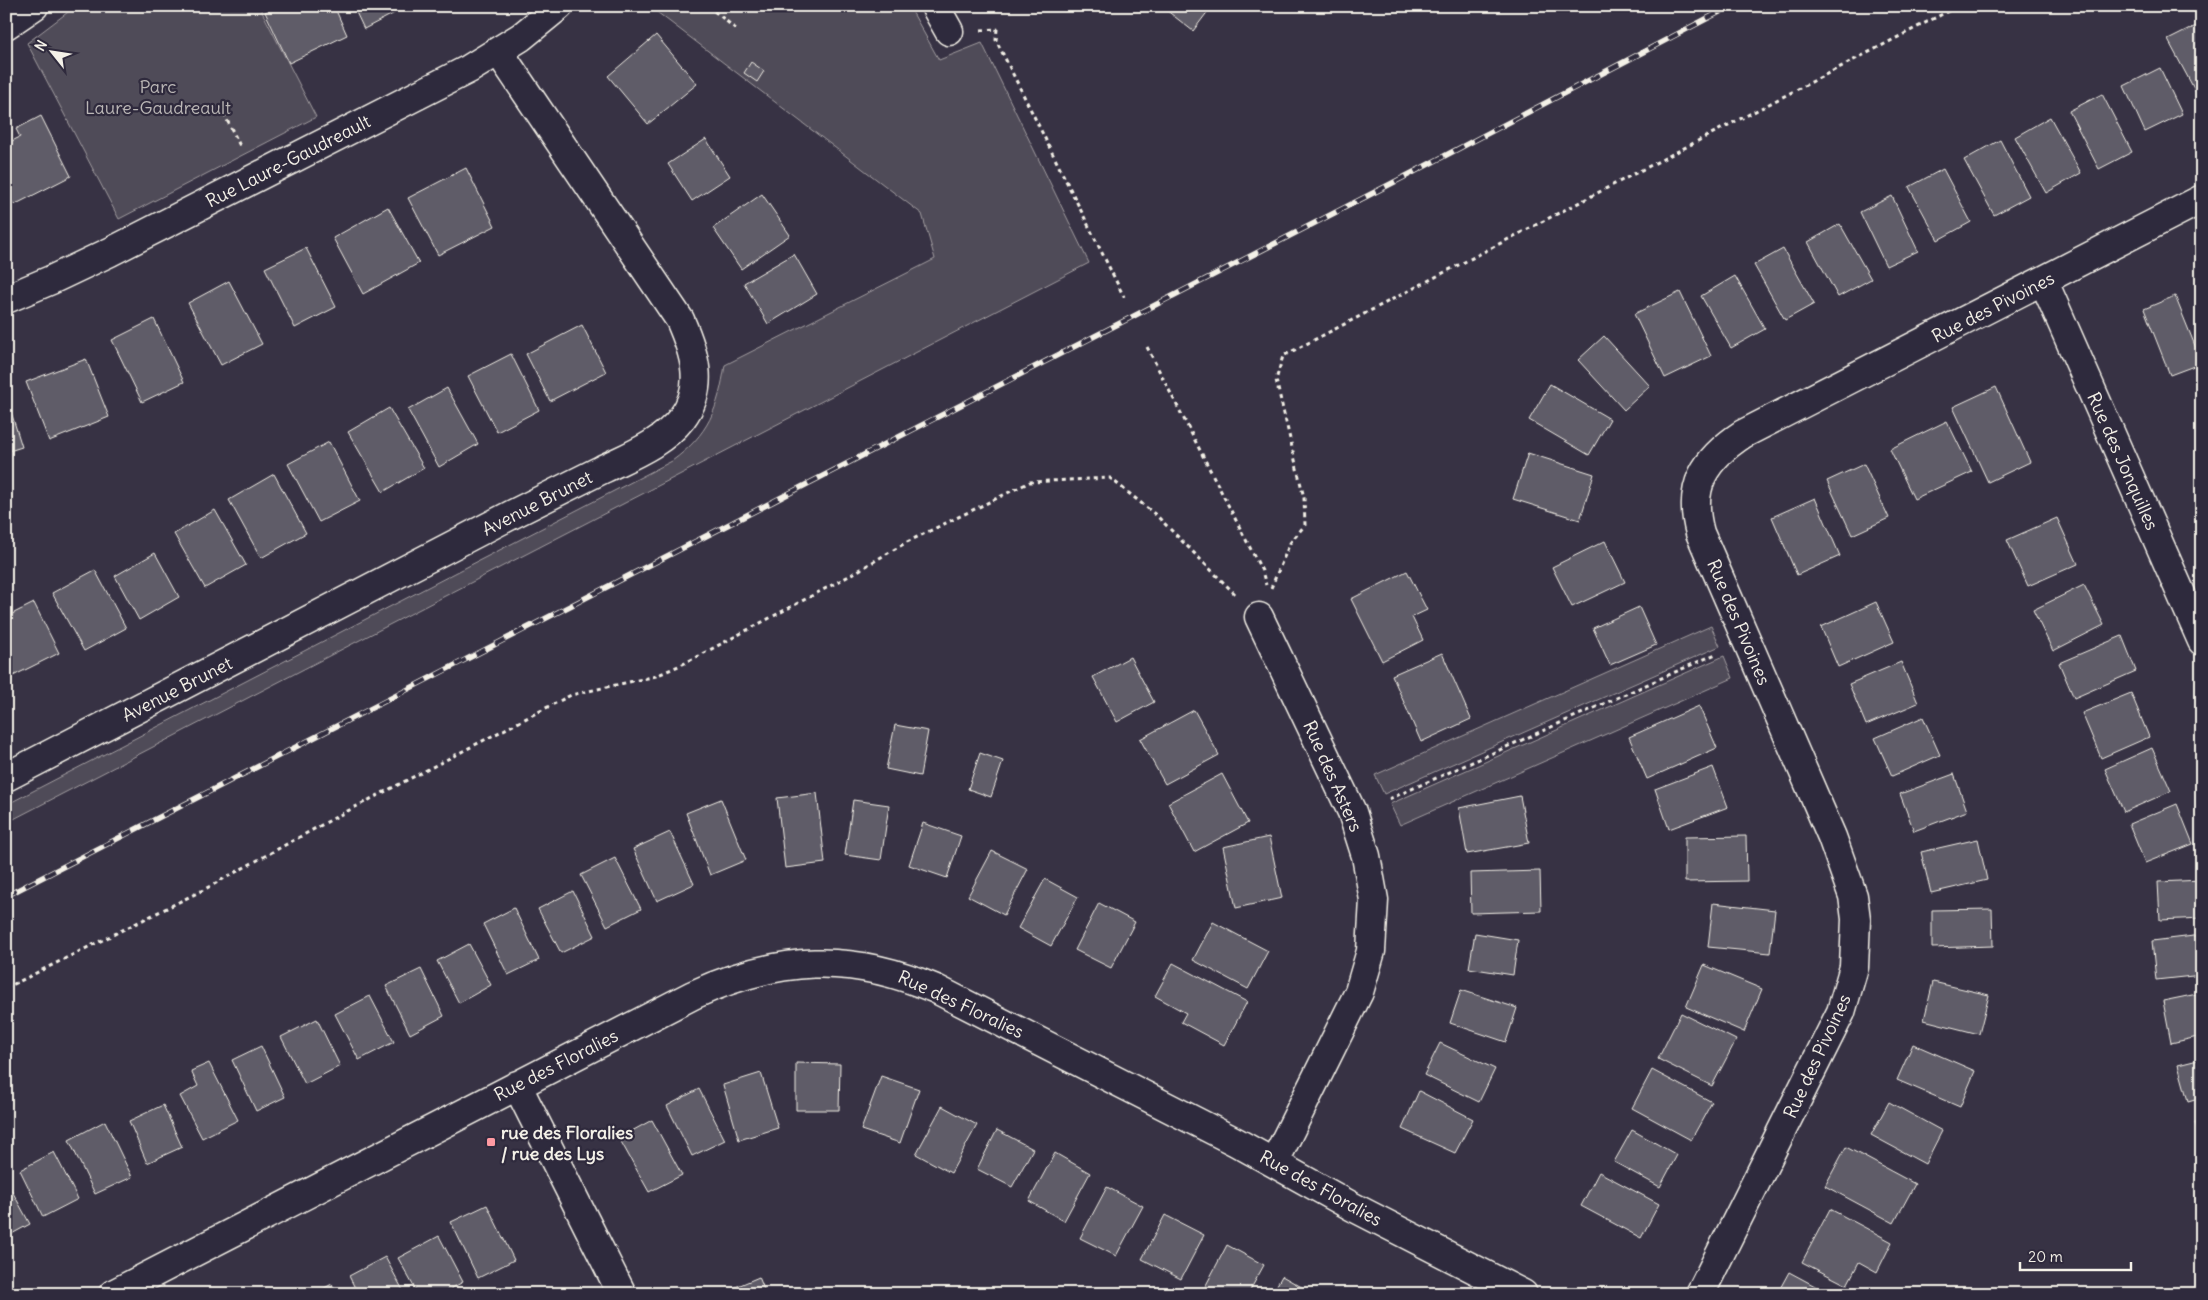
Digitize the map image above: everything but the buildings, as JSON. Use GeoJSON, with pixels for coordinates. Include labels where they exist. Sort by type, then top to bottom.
{"type":"FeatureCollection","features":[{"type":"Feature","properties":{"kind":"street"},"geometry":{"type":"LineString","coordinates":[[6,25],[34,6]]}},
{"type":"Feature","properties":{"kind":"street","name":"Rue Laure-Gaudreault"},"geometry":{"type":"LineString","coordinates":[[6,299],[101,256],[499,52],[559,6]]}},
{"type":"Feature","properties":{"kind":"street"},"geometry":{"type":"LineString","coordinates":[[936,6],[949,31]]}},
{"type":"Feature","properties":{"kind":"street","name":"Avenue Brunet"},"geometry":{"type":"LineString","coordinates":[[6,777],[640,451],[660,439],[682,417],[692,398],[696,372],[691,346],[680,320],[499,52]]}},
{"type":"Feature","properties":{"kind":"street","name":"Rue des Pivoines"},"geometry":{"type":"LineString","coordinates":[[1700,1294],[1841,1012],[1854,967],[1856,919],[1853,896],[1832,836],[1700,533],[1695,507],[1699,482],[1712,458],[1743,434],[2044,282],[2202,199]]}},
{"type":"Feature","properties":{"kind":"street","name":"Rue des Jonquilles"},"geometry":{"type":"LineString","coordinates":[[2044,282],[2202,640]]}},
{"type":"Feature","properties":{"kind":"street","name":"Rue des Asters"},"geometry":{"type":"LineString","coordinates":[[1264,607],[1352,812],[1366,856],[1374,900],[1371,952],[1359,992],[1274,1163]]}},
{"type":"Feature","properties":{"kind":"street","name":"Rue des Floralies"},"geometry":{"type":"LineString","coordinates":[[114,1294],[674,1004],[717,984],[796,963],[845,963],[890,971],[936,989],[1523,1294]]}},
{"type":"Feature","properties":{"kind":"street"},"geometry":{"type":"LineString","coordinates":[[517,1085],[622,1294]]}},
{"type":"Feature","properties":{"kind":"path"},"geometry":{"type":"LineString","coordinates":[[708,6],[736,29]]}},
{"type":"Feature","properties":{"kind":"path"},"geometry":{"type":"LineString","coordinates":[[1264,607],[1290,543],[1305,525],[1304,498],[1276,380],[1283,356],[1958,6]]}},
{"type":"Feature","properties":{"kind":"path"},"geometry":{"type":"LineString","coordinates":[[997,29],[996,40],[1124,297]]}},
{"type":"Feature","properties":{"kind":"path"},"geometry":{"type":"LineString","coordinates":[[220,106],[257,177]]}},
{"type":"Feature","properties":{"kind":"path"},"geometry":{"type":"LineString","coordinates":[[1147,348],[1262,571],[1264,607]]}},
{"type":"Feature","properties":{"kind":"path"},"geometry":{"type":"LineString","coordinates":[[6,988],[205,889],[336,817],[572,695],[656,676],[686,663],[850,576],[907,542],[1030,482],[1110,478],[1156,515],[1238,597]]}},
{"type":"Feature","properties":{"kind":"path"},"geometry":{"type":"LineString","coordinates":[[1389,799],[1722,651]]}},
{"type":"Feature","properties":{"kind":"green space","name":"Parc Laure-Gaudreault"},"geometry":{"type":"Polygon","coordinates":[[[76,6],[259,6],[316,117],[119,219],[27,43],[76,6]]]}},
{"type":"Feature","properties":{"kind":"green space"},"geometry":{"type":"Polygon","coordinates":[[[649,6],[909,6],[939,60],[982,43],[1089,263],[6,823],[6,805],[672,461],[695,441],[710,419],[719,395],[725,365],[935,259],[922,214],[649,6]]]}},
{"type":"Feature","properties":{"kind":"green space"},"geometry":{"type":"Polygon","coordinates":[[[1711,626],[1720,646],[1384,794],[1375,775],[1711,626]]]}},
{"type":"Feature","properties":{"kind":"green space"},"geometry":{"type":"Polygon","coordinates":[[[1724,656],[1733,678],[1400,825],[1390,804],[1724,656]]]}},
{"type":"Feature","properties":{"kind":"railway"},"geometry":{"type":"LineString","coordinates":[[6,896],[1410,174],[1731,6]]}},
{"type":"Feature","properties":{"kind":"place","name":"rue des Floralies / rue des Lys"},"geometry":{"type":"Point","coordinates":[491,1142]}}]}
